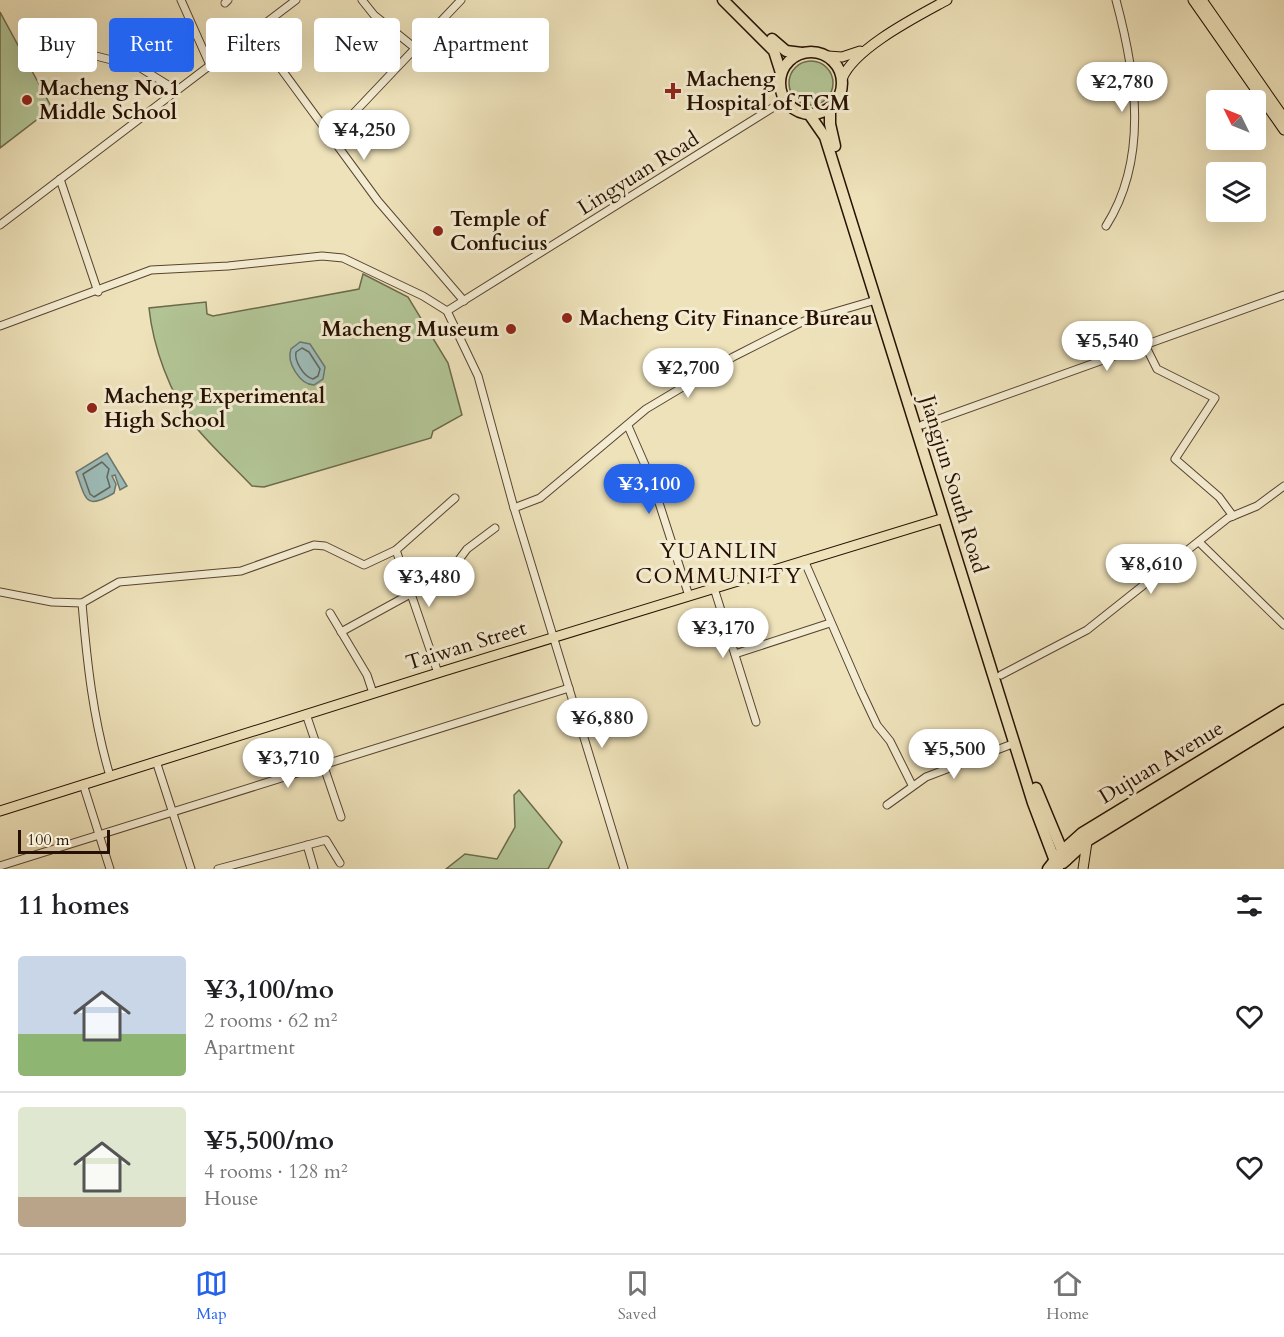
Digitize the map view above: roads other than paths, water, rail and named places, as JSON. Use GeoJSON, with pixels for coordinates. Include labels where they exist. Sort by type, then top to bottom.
{"type":"FeatureCollection","features":[{"type":"Feature","properties":{"kind":"highway"},"geometry":{"type":"LineString","coordinates":[[723,0],[774,51],[780,64],[780,86],[785,100],[793,108],[809,114],[820,113],[830,108],[840,94],[842,79],[839,68],[828,56],[818,52],[788,52],[732,0]]}},
{"type":"Feature","properties":{"kind":"highway"},"geometry":{"type":"LineString","coordinates":[[781,75],[789,61],[802,53]]}},
{"type":"Feature","properties":{"kind":"highway","name":"Jiangjun South Road"},"geometry":{"type":"LineString","coordinates":[[830,108],[832,139],[1000,675],[1040,800],[1066,860]]}},
{"type":"Feature","properties":{"kind":"highway","name":"Jiangjun South Road"},"geometry":{"type":"LineString","coordinates":[[809,114],[825,137],[1054,867]]}},
{"type":"Feature","properties":{"kind":"highway","name":"Dujuan Avenue"},"geometry":{"type":"LineString","coordinates":[[1066,860],[1082,833],[1284,710]]}},
{"type":"Feature","properties":{"kind":"highway","name":"Dujuan Avenue"},"geometry":{"type":"LineString","coordinates":[[1066,860],[1087,841],[1284,720]]}},
{"type":"Feature","properties":{"kind":"highway"},"geometry":{"type":"LineString","coordinates":[[1054,867],[1066,860]]}},
{"type":"Feature","properties":{"kind":"main road"},"geometry":{"type":"LineString","coordinates":[[842,79],[853,61],[871,47],[947,0]]}},
{"type":"Feature","properties":{"kind":"main road"},"geometry":{"type":"LineString","coordinates":[[1193,0],[1284,130]]}},
{"type":"Feature","properties":{"kind":"main road"},"geometry":{"type":"LineString","coordinates":[[1202,0],[1284,118]]}},
{"type":"Feature","properties":{"kind":"main road"},"geometry":{"type":"LineString","coordinates":[[828,56],[848,56],[871,47]]}},
{"type":"Feature","properties":{"kind":"main road","name":"Taiwan Street"},"geometry":{"type":"LineString","coordinates":[[0,811],[553,637],[944,518]]}},
{"type":"Feature","properties":{"kind":"main road"},"geometry":{"type":"LineString","coordinates":[[1083,869],[1083,856],[1087,841]]}},
{"type":"Feature","properties":{"kind":"street"},"geometry":{"type":"LineString","coordinates":[[181,0],[206,55]]}},
{"type":"Feature","properties":{"kind":"street"},"geometry":{"type":"LineString","coordinates":[[272,18],[296,0]]}},
{"type":"Feature","properties":{"kind":"street"},"geometry":{"type":"LineString","coordinates":[[362,0],[375,16],[412,46]]}},
{"type":"Feature","properties":{"kind":"street"},"geometry":{"type":"LineString","coordinates":[[444,18],[461,0]]}},
{"type":"Feature","properties":{"kind":"street"},"geometry":{"type":"LineString","coordinates":[[1106,226],[1115,212],[1133,158],[1136,131],[1130,64],[1116,0]]}},
{"type":"Feature","properties":{"kind":"street"},"geometry":{"type":"LineString","coordinates":[[332,136],[412,51]]}},
{"type":"Feature","properties":{"kind":"street"},"geometry":{"type":"LineString","coordinates":[[97,56],[139,66],[176,90]]}},
{"type":"Feature","properties":{"kind":"street"},"geometry":{"type":"LineString","coordinates":[[0,225],[206,67]]}},
{"type":"Feature","properties":{"kind":"street"},"geometry":{"type":"LineString","coordinates":[[284,72],[378,201],[464,301]]}},
{"type":"Feature","properties":{"kind":"street","name":"Lingyuan Road"},"geometry":{"type":"LineString","coordinates":[[447,311],[785,100]]}},
{"type":"Feature","properties":{"kind":"street"},"geometry":{"type":"LineString","coordinates":[[60,179],[98,292]]}},
{"type":"Feature","properties":{"kind":"street"},"geometry":{"type":"LineString","coordinates":[[0,326],[98,292],[118,281],[151,270],[332,256],[344,258],[447,311],[478,376],[514,508],[624,869]]}},
{"type":"Feature","properties":{"kind":"street"},"geometry":{"type":"LineString","coordinates":[[922,425],[1284,295]]}},
{"type":"Feature","properties":{"kind":"street"},"geometry":{"type":"LineString","coordinates":[[514,508],[540,498],[646,409],[786,329],[821,314],[876,300]]}},
{"type":"Feature","properties":{"kind":"street"},"geometry":{"type":"LineString","coordinates":[[1145,345],[1157,369],[1215,398],[1175,459],[1219,497],[1233,516]]}},
{"type":"Feature","properties":{"kind":"street"},"geometry":{"type":"LineString","coordinates":[[628,426],[652,481],[689,596]]}},
{"type":"Feature","properties":{"kind":"street"},"geometry":{"type":"LineString","coordinates":[[1000,675],[1087,630],[1233,516],[1257,506],[1284,486]]}},
{"type":"Feature","properties":{"kind":"street"},"geometry":{"type":"LineString","coordinates":[[0,592],[52,602],[82,603],[119,582],[241,571],[314,544],[326,546],[364,566],[396,550],[455,498]]}},
{"type":"Feature","properties":{"kind":"street"},"geometry":{"type":"LineString","coordinates":[[341,632],[452,569],[467,549],[495,528]]}},
{"type":"Feature","properties":{"kind":"street"},"geometry":{"type":"LineString","coordinates":[[1199,542],[1284,625]]}},
{"type":"Feature","properties":{"kind":"street"},"geometry":{"type":"LineString","coordinates":[[396,550],[438,673]]}},
{"type":"Feature","properties":{"kind":"street"},"geometry":{"type":"LineString","coordinates":[[804,560],[877,725],[890,741],[912,785]]}},
{"type":"Feature","properties":{"kind":"street"},"geometry":{"type":"LineString","coordinates":[[714,588],[756,722]]}},
{"type":"Feature","properties":{"kind":"street"},"geometry":{"type":"LineString","coordinates":[[82,603],[87,662],[100,741],[110,776]]}},
{"type":"Feature","properties":{"kind":"street"},"geometry":{"type":"LineString","coordinates":[[330,613],[367,675],[373,693]]}},
{"type":"Feature","properties":{"kind":"street"},"geometry":{"type":"LineString","coordinates":[[735,654],[830,623]]}},
{"type":"Feature","properties":{"kind":"street"},"geometry":{"type":"LineString","coordinates":[[0,866],[569,688]]}},
{"type":"Feature","properties":{"kind":"street"},"geometry":{"type":"LineString","coordinates":[[306,714],[341,817]]}},
{"type":"Feature","properties":{"kind":"street"},"geometry":{"type":"LineString","coordinates":[[887,805],[912,785],[1014,743]]}},
{"type":"Feature","properties":{"kind":"street"},"geometry":{"type":"LineString","coordinates":[[156,761],[191,869]]}},
{"type":"Feature","properties":{"kind":"street"},"geometry":{"type":"LineString","coordinates":[[83,784],[110,869]]}},
{"type":"Feature","properties":{"kind":"street"},"geometry":{"type":"LineString","coordinates":[[218,869],[326,840],[340,863]]}},
{"type":"Feature","properties":{"kind":"street"},"geometry":{"type":"LineString","coordinates":[[307,845],[314,869]]}},
{"type":"Feature","properties":{"kind":"water"},"geometry":{"type":"Polygon","coordinates":[[[300,342],[310,344],[325,367],[323,379],[314,385],[299,377],[292,366],[291,349],[300,342]]]}},
{"type":"Feature","properties":{"kind":"water"},"geometry":{"type":"Polygon","coordinates":[[[107,453],[127,486],[120,490],[115,475],[112,476],[116,484],[114,493],[92,501],[85,495],[76,472],[107,453]]]}},
{"type":"Feature","properties":{"kind":"place","name":"Macheng Hospital of TCM"},"geometry":{"type":"Point","coordinates":[673,91]}},
{"type":"Feature","properties":{"kind":"place","name":"Macheng No.1 Middle School"},"geometry":{"type":"Point","coordinates":[27,100]}},
{"type":"Feature","properties":{"kind":"place","name":"Temple of Confucius"},"geometry":{"type":"Point","coordinates":[438,231]}},
{"type":"Feature","properties":{"kind":"place","name":"Macheng City Finance Bureau"},"geometry":{"type":"Point","coordinates":[567,318]}},
{"type":"Feature","properties":{"kind":"place","name":"Macheng Museum"},"geometry":{"type":"Point","coordinates":[511,329]}},
{"type":"Feature","properties":{"kind":"place","name":"Macheng Experimental High School"},"geometry":{"type":"Point","coordinates":[92,408]}},
{"type":"Feature","properties":{"kind":"district","name":"YUANLIN COMMUNITY"},"geometry":{"type":"Point","coordinates":[719,562]}}]}
